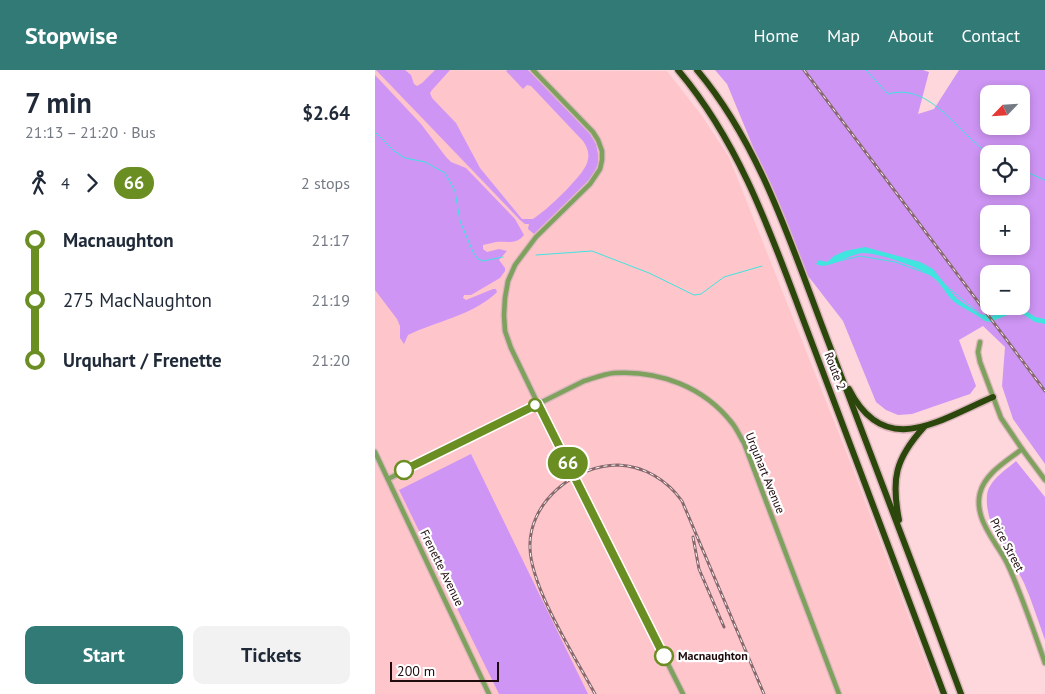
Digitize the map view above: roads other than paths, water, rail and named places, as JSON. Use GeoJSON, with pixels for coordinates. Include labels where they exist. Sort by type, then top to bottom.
{"type":"FeatureCollection","features":[{"type":"Feature","properties":{"kind":"highway","name":"Route 2"},"geometry":{"type":"LineString","coordinates":[[678,70],[719,126],[742,167],[779,257],[863,475],[945,694]]}},
{"type":"Feature","properties":{"kind":"highway","name":"Route 2"},"geometry":{"type":"LineString","coordinates":[[697,70],[728,110],[755,157],[791,244],[961,694]]}},
{"type":"Feature","properties":{"kind":"highway"},"geometry":{"type":"LineString","coordinates":[[833,354],[861,409],[874,421],[892,428],[907,430],[923,427],[993,397]]}},
{"type":"Feature","properties":{"kind":"highway"},"geometry":{"type":"LineString","coordinates":[[910,555],[899,519],[895,493],[896,476],[902,456],[910,442],[923,427]]}},
{"type":"Feature","properties":{"kind":"street"},"geometry":{"type":"LineString","coordinates":[[533,70],[593,132],[600,145],[602,160],[600,169],[593,181],[536,237],[519,259],[508,281],[505,298],[505,331],[511,348],[538,404],[683,694]]}},
{"type":"Feature","properties":{"kind":"street"},"geometry":{"type":"LineString","coordinates":[[980,342],[978,352],[980,362],[1006,426],[1045,480]]}},
{"type":"Feature","properties":{"kind":"street","name":"Urquhart Avenue"},"geometry":{"type":"LineString","coordinates":[[388,479],[585,381],[613,374],[651,374],[687,386],[707,398],[733,423],[744,443],[839,694]]}},
{"type":"Feature","properties":{"kind":"street","name":"Price Street"},"geometry":{"type":"LineString","coordinates":[[1022,449],[993,472],[985,482],[980,492],[979,504],[981,516],[987,529],[1005,559],[1021,593],[1045,663]]}},
{"type":"Feature","properties":{"kind":"street","name":"Frenette Avenue"},"geometry":{"type":"LineString","coordinates":[[375,452],[489,694]]}},
{"type":"Feature","properties":{"kind":"water"},"geometry":{"type":"Polygon","coordinates":[[[865,247],[920,262],[933,269],[956,298],[980,315],[1008,315],[990,322],[985,321],[952,300],[937,281],[921,270],[879,256],[863,253],[832,264],[821,266],[816,264],[819,260],[827,262],[845,251],[865,247]]]}},
{"type":"Feature","properties":{"kind":"water"},"geometry":{"type":"Polygon","coordinates":[[[1030,314],[1035,317],[1045,319],[1045,324],[1035,322],[1024,315],[1030,314]]]}},
{"type":"Feature","properties":{"kind":"waterway"},"geometry":{"type":"LineString","coordinates":[[866,70],[888,94],[904,92],[918,96],[931,103],[980,146]]}},
{"type":"Feature","properties":{"kind":"waterway"},"geometry":{"type":"LineString","coordinates":[[375,132],[394,151],[405,158],[425,162],[445,173],[455,191],[460,221],[473,252],[478,259],[483,261],[503,257]]}},
{"type":"Feature","properties":{"kind":"waterway"},"geometry":{"type":"LineString","coordinates":[[1030,174],[1045,180]]}},
{"type":"Feature","properties":{"kind":"waterway"},"geometry":{"type":"LineString","coordinates":[[536,255],[592,251],[649,273],[694,295],[701,294],[724,277],[762,266]]}},
{"type":"Feature","properties":{"kind":"waterway"},"geometry":{"type":"LineString","coordinates":[[831,263],[860,256],[895,262],[928,274]]}},
{"type":"Feature","properties":{"kind":"waterway"},"geometry":{"type":"LineString","coordinates":[[944,284],[980,314]]}},
{"type":"Feature","properties":{"kind":"railway"},"geometry":{"type":"LineString","coordinates":[[804,70],[1045,391]]}},
{"type":"Feature","properties":{"kind":"railway"},"geometry":{"type":"LineString","coordinates":[[595,694],[555,622],[538,582],[532,564],[531,532],[545,502],[570,479],[602,467],[618,465],[646,471],[662,481],[682,501],[764,694]]}},
{"type":"Feature","properties":{"kind":"railway"},"geometry":{"type":"LineString","coordinates":[[693,537],[699,569],[724,627]]}},
{"type":"Feature","properties":{"kind":"place","name":"Macnaughton"},"geometry":{"type":"Point","coordinates":[664,656]}}]}
